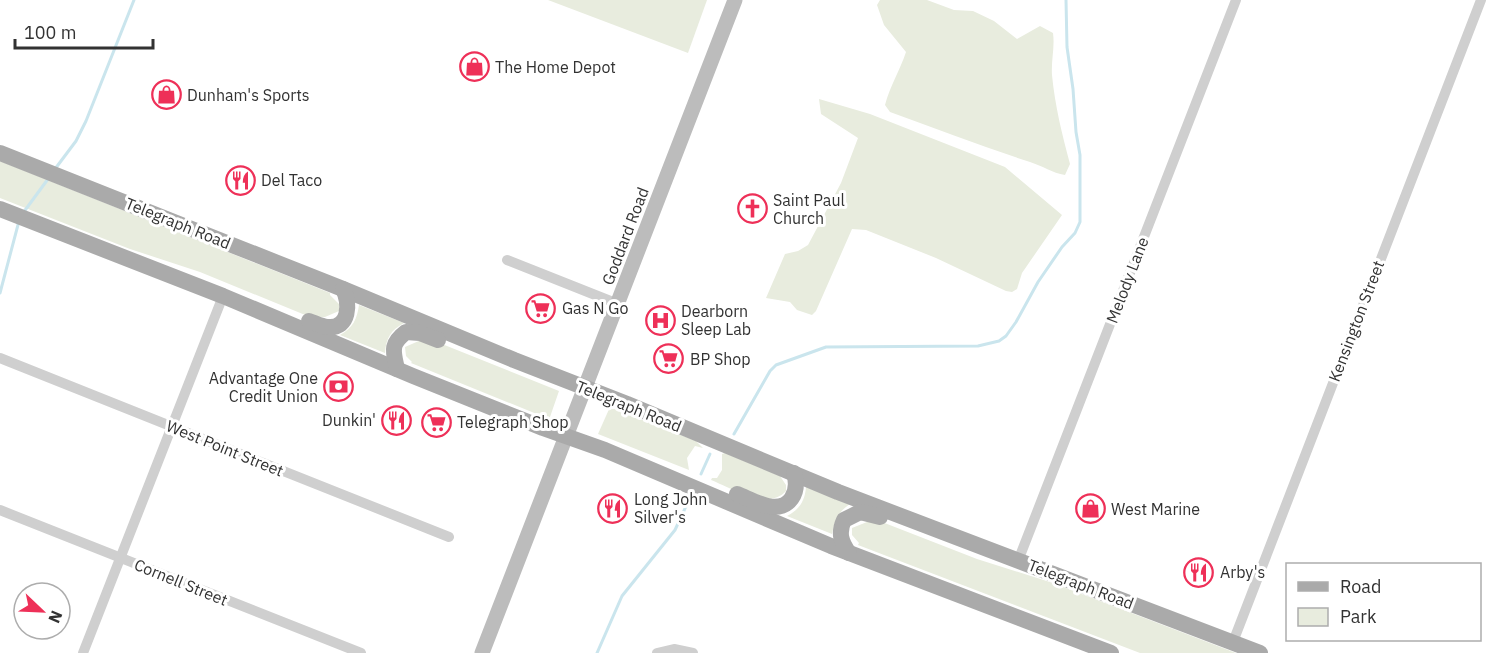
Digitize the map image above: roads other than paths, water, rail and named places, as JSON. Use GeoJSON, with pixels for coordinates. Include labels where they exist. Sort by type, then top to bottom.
{"type":"FeatureCollection","features":[{"type":"Feature","properties":{"kind":"main road","name":"Goddard Road"},"geometry":{"type":"LineString","coordinates":[[482,653],[735,0]]}},
{"type":"Feature","properties":{"kind":"main road","name":"Telegraph Road"},"geometry":{"type":"LineString","coordinates":[[0,153],[343,289],[794,473],[1260,653]]}},
{"type":"Feature","properties":{"kind":"main road"},"geometry":{"type":"LineString","coordinates":[[0,209],[596,447],[849,553],[1111,653]]}},
{"type":"Feature","properties":{"kind":"main road"},"geometry":{"type":"LineString","coordinates":[[161,272],[189,274],[205,279],[329,327],[337,326],[346,318],[348,307],[343,289]]}},
{"type":"Feature","properties":{"kind":"main road"},"geometry":{"type":"LineString","coordinates":[[396,369],[393,349],[395,343],[406,332],[420,333],[537,379],[557,377]]}},
{"type":"Feature","properties":{"kind":"main road"},"geometry":{"type":"LineString","coordinates":[[596,447],[610,443],[770,507],[785,505],[792,500],[797,482],[794,473]]}},
{"type":"Feature","properties":{"kind":"main road"},"geometry":{"type":"LineString","coordinates":[[849,553],[842,541],[841,526],[844,520],[860,512],[872,514],[978,555],[1042,570]]}},
{"type":"Feature","properties":{"kind":"street","name":"Melody Lane"},"geometry":{"type":"LineString","coordinates":[[1018,561],[1236,0]]}},
{"type":"Feature","properties":{"kind":"street","name":"Kensington Street"},"geometry":{"type":"LineString","coordinates":[[1233,642],[1481,0]]}},
{"type":"Feature","properties":{"kind":"street"},"geometry":{"type":"LineString","coordinates":[[507,260],[618,304]]}},
{"type":"Feature","properties":{"kind":"street"},"geometry":{"type":"LineString","coordinates":[[83,653],[222,296]]}},
{"type":"Feature","properties":{"kind":"street","name":"West Point Street"},"geometry":{"type":"LineString","coordinates":[[0,358],[449,537]]}},
{"type":"Feature","properties":{"kind":"street","name":"Cornell Street"},"geometry":{"type":"LineString","coordinates":[[0,510],[361,653]]}},
{"type":"Feature","properties":{"kind":"street"},"geometry":{"type":"LineString","coordinates":[[657,653],[680,649],[693,653]]}},
{"type":"Feature","properties":{"kind":"waterway"},"geometry":{"type":"LineString","coordinates":[[55,169],[76,141],[86,121],[134,0]]}},
{"type":"Feature","properties":{"kind":"waterway"},"geometry":{"type":"LineString","coordinates":[[734,434],[770,371],[776,365],[826,347],[978,346],[999,341],[1006,336],[1038,282],[1062,247],[1075,233],[1080,222],[1080,155],[1067,47],[1066,0]]}},
{"type":"Feature","properties":{"kind":"waterway"},"geometry":{"type":"LineString","coordinates":[[23,213],[48,179]]}},
{"type":"Feature","properties":{"kind":"waterway"},"geometry":{"type":"LineString","coordinates":[[0,293],[19,221]]}},
{"type":"Feature","properties":{"kind":"waterway"},"geometry":{"type":"LineString","coordinates":[[701,474],[710,454]]}},
{"type":"Feature","properties":{"kind":"waterway"},"geometry":{"type":"LineString","coordinates":[[597,653],[622,596],[675,530],[688,502]]}},
{"type":"Feature","properties":{"kind":"place","name":"The Home Depot"},"geometry":{"type":"Point","coordinates":[474,67]}},
{"type":"Feature","properties":{"kind":"place","name":"Dunham's Sports"},"geometry":{"type":"Point","coordinates":[166,95]}},
{"type":"Feature","properties":{"kind":"place","name":"Del Taco"},"geometry":{"type":"Point","coordinates":[240,180]}},
{"type":"Feature","properties":{"kind":"place","name":"Saint Paul Church"},"geometry":{"type":"Point","coordinates":[752,209]}},
{"type":"Feature","properties":{"kind":"place","name":"Gas N Go"},"geometry":{"type":"Point","coordinates":[541,308]}},
{"type":"Feature","properties":{"kind":"place","name":"Dearborn Sleep Lab"},"geometry":{"type":"Point","coordinates":[660,320]}},
{"type":"Feature","properties":{"kind":"place","name":"BP Shop"},"geometry":{"type":"Point","coordinates":[669,359]}},
{"type":"Feature","properties":{"kind":"place","name":"Advantage One Credit Union"},"geometry":{"type":"Point","coordinates":[339,387]}},
{"type":"Feature","properties":{"kind":"place","name":"Dunkin'"},"geometry":{"type":"Point","coordinates":[397,420]}},
{"type":"Feature","properties":{"kind":"place","name":"Telegraph Shop"},"geometry":{"type":"Point","coordinates":[436,422]}},
{"type":"Feature","properties":{"kind":"place","name":"Long John Silver's"},"geometry":{"type":"Point","coordinates":[613,508]}},
{"type":"Feature","properties":{"kind":"place","name":"West Marine"},"geometry":{"type":"Point","coordinates":[1090,509]}},
{"type":"Feature","properties":{"kind":"place","name":"Arby's"},"geometry":{"type":"Point","coordinates":[1199,572]}}]}
